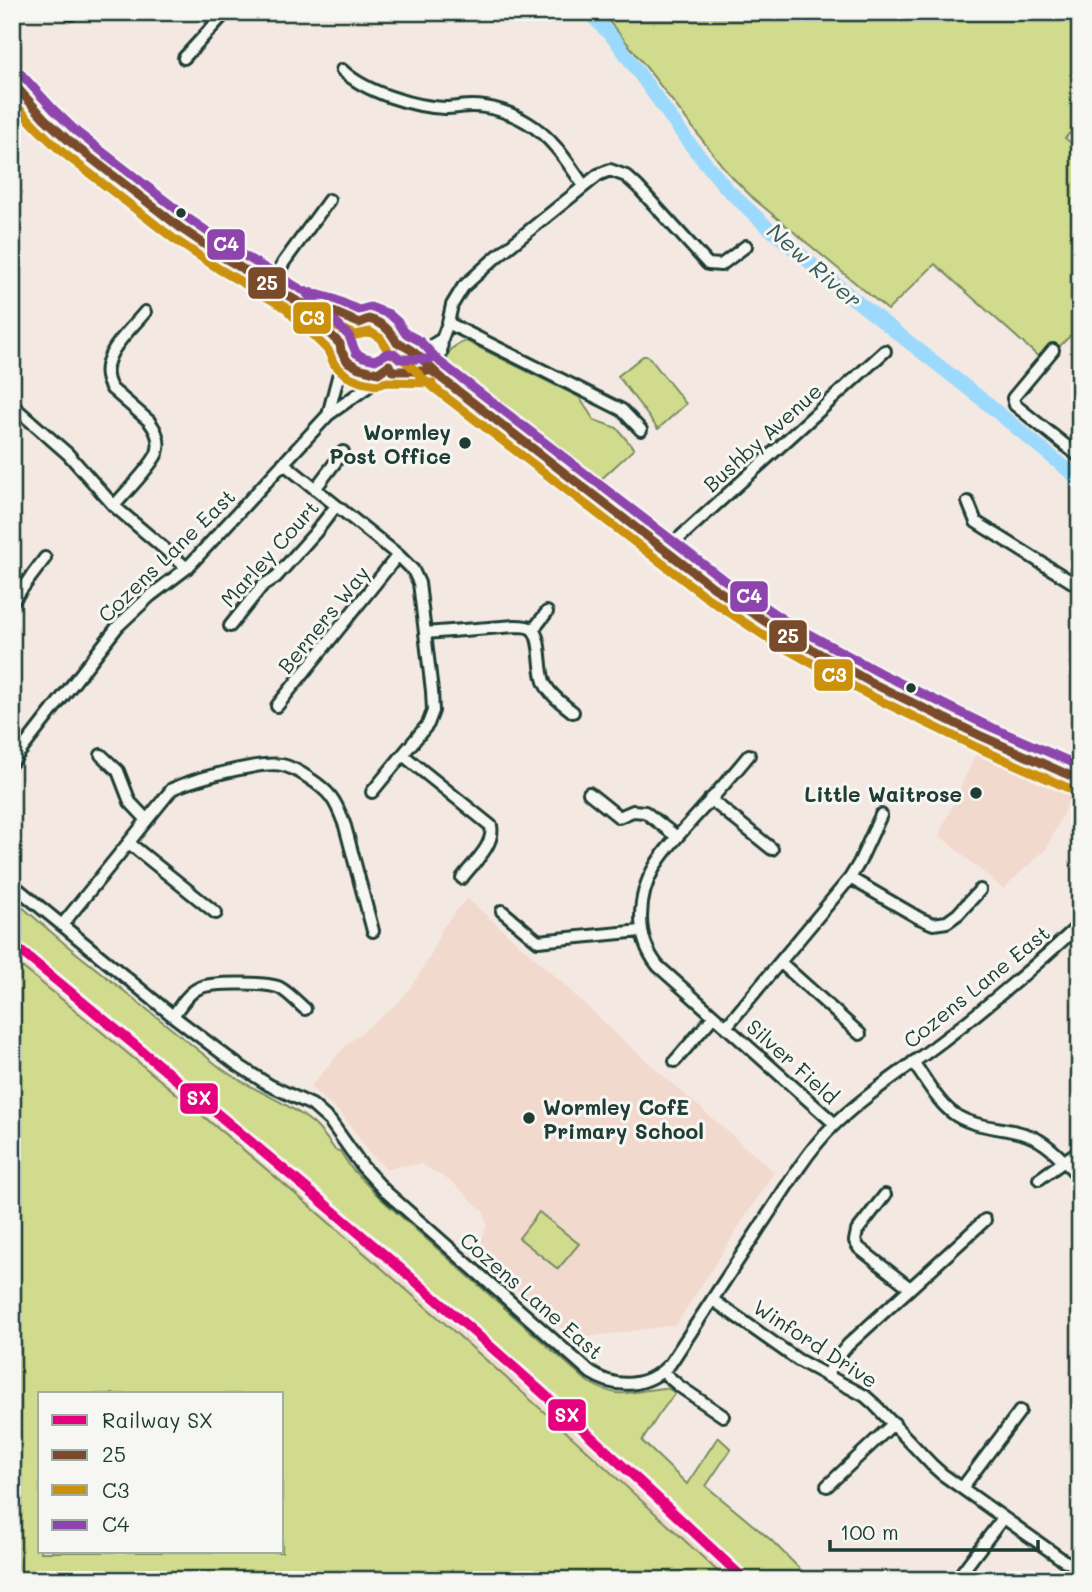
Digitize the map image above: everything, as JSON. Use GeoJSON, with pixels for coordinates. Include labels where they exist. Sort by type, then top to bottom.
{"type":"FeatureCollection","features":[{"type":"Feature","properties":{"kind":"main road"},"geometry":{"type":"LineString","coordinates":[[12,82],[69,141],[182,229],[297,301],[359,323]]}},
{"type":"Feature","properties":{"kind":"main road"},"geometry":{"type":"LineString","coordinates":[[297,301],[342,351],[351,365],[392,371],[432,371]]}},
{"type":"Feature","properties":{"kind":"main road"},"geometry":{"type":"LineString","coordinates":[[342,351],[359,323],[369,319],[383,323],[397,343]]}},
{"type":"Feature","properties":{"kind":"main road"},"geometry":{"type":"LineString","coordinates":[[397,343],[417,354],[432,371],[712,587],[782,632],[874,684],[1080,780]]}},
{"type":"Feature","properties":{"kind":"main road"},"geometry":{"type":"LineString","coordinates":[[383,369],[397,343]]}},
{"type":"Feature","properties":{"kind":"street"},"geometry":{"type":"LineString","coordinates":[[184,58],[226,12]]}},
{"type":"Feature","properties":{"kind":"street"},"geometry":{"type":"LineString","coordinates":[[342,69],[376,91],[398,99],[444,108],[493,108],[527,122],[559,150],[584,186]]}},
{"type":"Feature","properties":{"kind":"street"},"geometry":{"type":"LineString","coordinates":[[432,371],[441,354],[442,339],[452,305],[463,287],[584,186],[610,170],[626,176],[638,187],[708,264],[720,265],[746,246]]}},
{"type":"Feature","properties":{"kind":"street"},"geometry":{"type":"LineString","coordinates":[[270,286],[329,200]]}},
{"type":"Feature","properties":{"kind":"street"},"geometry":{"type":"LineString","coordinates":[[114,506],[153,460],[158,448],[154,427],[112,389],[106,375],[107,361],[111,353],[145,312]]}},
{"type":"Feature","properties":{"kind":"street"},"geometry":{"type":"LineString","coordinates":[[448,323],[622,410],[641,430]]}},
{"type":"Feature","properties":{"kind":"street"},"geometry":{"type":"LineString","coordinates":[[417,354],[442,339]]}},
{"type":"Feature","properties":{"kind":"street"},"geometry":{"type":"LineString","coordinates":[[1053,350],[1013,398],[1015,405],[1080,457]]}},
{"type":"Feature","properties":{"kind":"street","name":"Cozens Lane East"},"geometry":{"type":"LineString","coordinates":[[328,415],[342,351]]}},
{"type":"Feature","properties":{"kind":"street","name":"Bushby Avenue"},"geometry":{"type":"LineString","coordinates":[[665,551],[885,351]]}},
{"type":"Feature","properties":{"kind":"street","name":"Cozens Lane East"},"geometry":{"type":"LineString","coordinates":[[12,762],[118,626],[150,596],[187,568],[328,415],[369,386],[383,369]]}},
{"type":"Feature","properties":{"kind":"street"},"geometry":{"type":"LineString","coordinates":[[12,405],[63,449],[114,506],[187,568]]}},
{"type":"Feature","properties":{"kind":"street"},"geometry":{"type":"LineString","coordinates":[[315,489],[343,452]]}},
{"type":"Feature","properties":{"kind":"street","name":"Berners Way"},"geometry":{"type":"LineString","coordinates":[[283,463],[398,555],[408,564],[419,583],[433,711],[428,724],[372,792]]}},
{"type":"Feature","properties":{"kind":"street"},"geometry":{"type":"LineString","coordinates":[[968,502],[976,522],[1080,587]]}},
{"type":"Feature","properties":{"kind":"street","name":"Marley Court"},"geometry":{"type":"LineString","coordinates":[[230,626],[262,586],[276,577],[336,506]]}},
{"type":"Feature","properties":{"kind":"street","name":"Berners Way"},"geometry":{"type":"LineString","coordinates":[[277,706],[398,555]]}},
{"type":"Feature","properties":{"kind":"street"},"geometry":{"type":"LineString","coordinates":[[12,602],[45,558]]}},
{"type":"Feature","properties":{"kind":"street"},"geometry":{"type":"LineString","coordinates":[[533,630],[547,612]]}},
{"type":"Feature","properties":{"kind":"street"},"geometry":{"type":"LineString","coordinates":[[425,633],[528,627],[533,630],[537,639],[544,682],[557,700],[573,712]]}},
{"type":"Feature","properties":{"kind":"street"},"geometry":{"type":"LineString","coordinates":[[101,755],[118,771],[130,802],[147,820]]}},
{"type":"Feature","properties":{"kind":"street"},"geometry":{"type":"LineString","coordinates":[[403,755],[491,826],[489,843],[462,878]]}},
{"type":"Feature","properties":{"kind":"street","name":"Silver Field"},"geometry":{"type":"LineString","coordinates":[[749,755],[661,855],[650,874],[642,899],[641,930],[647,949],[658,966],[835,1124]]}},
{"type":"Feature","properties":{"kind":"street"},"geometry":{"type":"LineString","coordinates":[[62,925],[172,789],[190,781],[265,765],[283,765],[314,782],[331,796],[340,811],[373,931]]}},
{"type":"Feature","properties":{"kind":"street"},"geometry":{"type":"LineString","coordinates":[[589,793],[619,817],[634,811],[645,812],[677,837]]}},
{"type":"Feature","properties":{"kind":"street"},"geometry":{"type":"LineString","coordinates":[[710,799],[772,849]]}},
{"type":"Feature","properties":{"kind":"street","name":"Silver Field"},"geometry":{"type":"LineString","coordinates":[[726,1027],[850,878],[881,815]]}},
{"type":"Feature","properties":{"kind":"street"},"geometry":{"type":"LineString","coordinates":[[129,843],[216,914]]}},
{"type":"Feature","properties":{"kind":"street"},"geometry":{"type":"LineString","coordinates":[[850,878],[933,924],[947,922],[980,890]]}},
{"type":"Feature","properties":{"kind":"street","name":"Cozens Lane East"},"geometry":{"type":"LineString","coordinates":[[12,884],[173,1016],[235,1063],[269,1085],[312,1105],[330,1121],[362,1166],[385,1191],[591,1373],[607,1382],[625,1385],[646,1381],[663,1372],[676,1356],[797,1168],[820,1139],[877,1089],[954,1032],[1078,929]]}},
{"type":"Feature","properties":{"kind":"street"},"geometry":{"type":"LineString","coordinates":[[502,911],[538,941],[641,930]]}},
{"type":"Feature","properties":{"kind":"street"},"geometry":{"type":"LineString","coordinates":[[780,962],[860,1034]]}},
{"type":"Feature","properties":{"kind":"street"},"geometry":{"type":"LineString","coordinates":[[173,1016],[192,992],[210,984],[274,986],[305,1009]]}},
{"type":"Feature","properties":{"kind":"street"},"geometry":{"type":"LineString","coordinates":[[675,1061],[714,1016]]}},
{"type":"Feature","properties":{"kind":"street"},"geometry":{"type":"LineString","coordinates":[[913,1062],[942,1102],[955,1115],[981,1125],[1032,1136],[1080,1177]]}},
{"type":"Feature","properties":{"kind":"street"},"geometry":{"type":"LineString","coordinates":[[1039,1179],[1080,1150]]}},
{"type":"Feature","properties":{"kind":"street"},"geometry":{"type":"LineString","coordinates":[[886,1195],[857,1231],[855,1241],[859,1248],[910,1288]]}},
{"type":"Feature","properties":{"kind":"street"},"geometry":{"type":"LineString","coordinates":[[826,1376],[848,1345],[985,1220]]}},
{"type":"Feature","properties":{"kind":"street","name":"Winford Drive"},"geometry":{"type":"LineString","coordinates":[[713,1300],[798,1360],[865,1396],[932,1465],[1063,1560],[1080,1568]]}},
{"type":"Feature","properties":{"kind":"street"},"geometry":{"type":"LineString","coordinates":[[663,1372],[723,1416]]}},
{"type":"Feature","properties":{"kind":"street"},"geometry":{"type":"LineString","coordinates":[[962,1488],[1020,1411]]}},
{"type":"Feature","properties":{"kind":"street"},"geometry":{"type":"LineString","coordinates":[[827,1486],[894,1423]]}},
{"type":"Feature","properties":{"kind":"street"},"geometry":{"type":"LineString","coordinates":[[956,1580],[1003,1518]]}},
{"type":"Feature","properties":{"kind":"shaded area"},"geometry":{"type":"Polygon","coordinates":[[[975,755],[1072,794],[1047,848],[1003,889],[939,835],[975,755]]]}},
{"type":"Feature","properties":{"kind":"shaded area","name":"Wormley CofE Primary School"},"geometry":{"type":"Polygon","coordinates":[[[467,898],[627,1044],[774,1172],[676,1325],[573,1339],[479,1257],[480,1243],[487,1225],[483,1211],[452,1182],[421,1164],[387,1170],[368,1152],[342,1115],[310,1087],[347,1044],[397,1004],[429,958],[442,928],[467,898]]]}},
{"type":"Feature","properties":{"kind":"shaded area"},"geometry":{"type":"Polygon","coordinates":[[[12,937],[200,1091],[379,1243],[673,1505],[753,1580],[727,1580],[451,1327],[125,1050],[12,959],[12,937]]]}},
{"type":"Feature","properties":{"kind":"green space"},"geometry":{"type":"Polygon","coordinates":[[[601,12],[1080,12],[1080,135],[1073,130],[1065,138],[1080,150],[1080,326],[1056,350],[1040,358],[935,264],[888,310],[754,199],[728,173],[601,12]]]}},
{"type":"Feature","properties":{"kind":"green space"},"geometry":{"type":"Polygon","coordinates":[[[466,341],[579,397],[594,420],[617,428],[634,449],[597,483],[585,469],[450,369],[447,359],[450,351],[466,341]]]}},
{"type":"Feature","properties":{"kind":"green space"},"geometry":{"type":"Polygon","coordinates":[[[643,356],[648,356],[686,404],[658,429],[618,376],[643,356]]]}},
{"type":"Feature","properties":{"kind":"green space"},"geometry":{"type":"Polygon","coordinates":[[[12,898],[65,944],[222,1069],[314,1124],[379,1197],[588,1382],[618,1393],[664,1388],[675,1393],[642,1441],[687,1484],[718,1437],[731,1449],[706,1486],[771,1540],[811,1580],[753,1580],[573,1413],[388,1251],[12,937],[12,898]]]}},
{"type":"Feature","properties":{"kind":"green space"},"geometry":{"type":"Polygon","coordinates":[[[12,959],[195,1109],[376,1263],[553,1420],[727,1580],[12,1580],[12,959]]]}},
{"type":"Feature","properties":{"kind":"green space"},"geometry":{"type":"Polygon","coordinates":[[[539,1212],[579,1244],[558,1269],[519,1238],[539,1212]]]}},
{"type":"Feature","properties":{"kind":"waterway","name":"New River"},"geometry":{"type":"LineString","coordinates":[[588,12],[616,41],[689,143],[726,188],[764,224],[850,296],[1080,480]]}},
{"type":"Feature","properties":{"kind":"rail line","name":"SX"},"geometry":{"type":"LineString","coordinates":[[12,944],[418,1283],[577,1424],[745,1580]]}},
{"type":"Feature","properties":{"kind":"transit line","name":"C4"},"geometry":{"type":"LineString","coordinates":[[21,74],[77,132],[189,219],[302,290],[334,299],[359,310],[370,307],[389,314],[405,333],[420,341],[440,362],[720,577],[787,622],[880,673],[984,724],[1080,766]]}},
{"type":"Feature","properties":{"kind":"transit line","name":"25"},"geometry":{"type":"LineString","coordinates":[[12,82],[69,141],[182,229],[297,301],[340,344],[348,362],[378,373],[389,365],[392,371],[432,371],[713,587],[781,632],[874,684],[1080,780]]}},
{"type":"Feature","properties":{"kind":"transit line","name":"C3"},"geometry":{"type":"LineString","coordinates":[[12,101],[61,151],[174,239],[219,269],[293,312],[356,335],[370,332],[380,338],[389,352],[408,363],[425,381],[706,597],[774,642],[869,695],[1075,791]]}},
{"type":"Feature","properties":{"kind":"transit line","name":"C4"},"geometry":{"type":"LineString","coordinates":[[307,294],[349,336],[356,353],[363,357],[375,360],[388,353],[395,354],[400,359],[432,359]]}},
{"type":"Feature","properties":{"kind":"transit line","name":"25"},"geometry":{"type":"LineString","coordinates":[[298,302],[331,311],[359,323],[369,319],[382,325],[397,343],[416,354],[443,379]]}},
{"type":"Feature","properties":{"kind":"transit line","name":"C3"},"geometry":{"type":"LineString","coordinates":[[289,312],[328,350],[334,364],[347,376],[377,385],[387,382],[432,383]]}},
{"type":"Feature","properties":{"kind":"place","name":"Wormley Post Office"},"geometry":{"type":"Point","coordinates":[465,443]}},
{"type":"Feature","properties":{"kind":"place","name":"Little Waitrose"},"geometry":{"type":"Point","coordinates":[976,793]}},
{"type":"Feature","properties":{"kind":"place","name":"Wormley CofE Primary School"},"geometry":{"type":"Point","coordinates":[529,1118]}}]}
